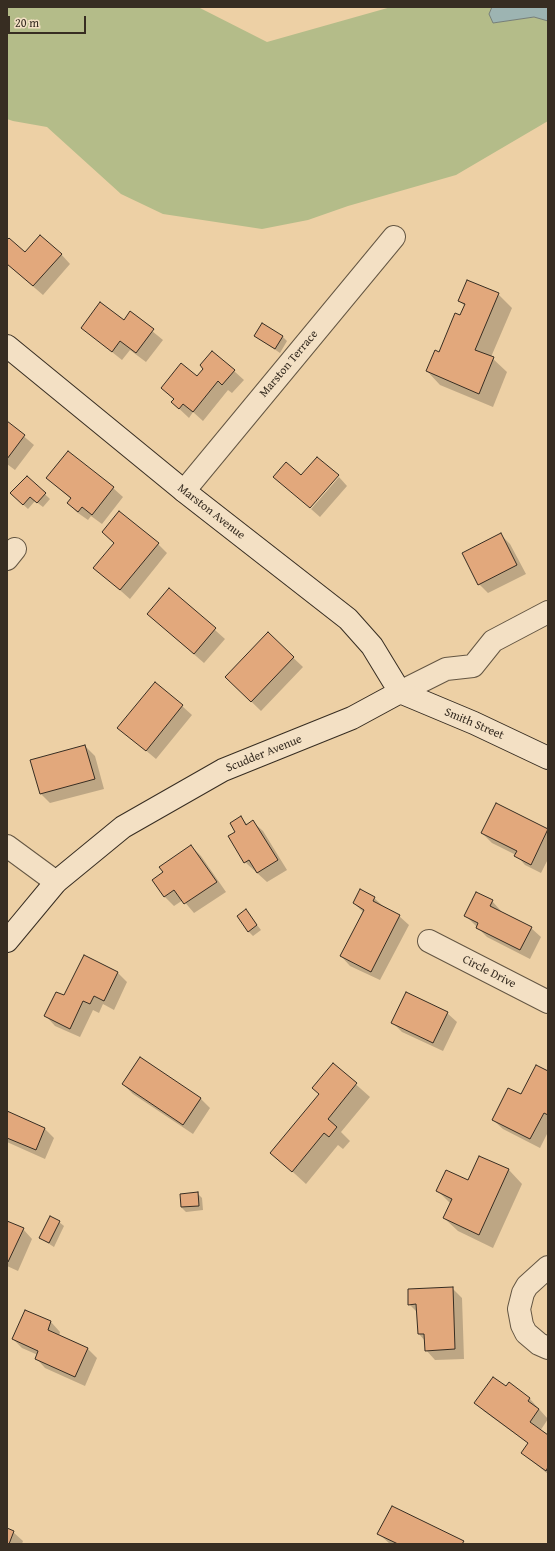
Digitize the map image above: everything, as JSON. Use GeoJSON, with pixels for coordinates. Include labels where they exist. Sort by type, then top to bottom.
{"type":"FeatureCollection","features":[{"type":"Feature","properties":{"kind":"main road","name":"Marston Terrace"},"geometry":{"type":"LineString","coordinates":[[184,491],[394,237]]}},
{"type":"Feature","properties":{"kind":"main road","name":"Marston Avenue"},"geometry":{"type":"LineString","coordinates":[[7,346],[184,491],[348,619],[372,646],[400,692]]}},
{"type":"Feature","properties":{"kind":"main road","name":"Scudder Avenue"},"geometry":{"type":"LineString","coordinates":[[7,941],[56,882],[123,827],[223,770],[352,718],[446,669],[474,666],[493,641],[548,612]]}},
{"type":"Feature","properties":{"kind":"main road","name":"Smith Street"},"geometry":{"type":"LineString","coordinates":[[400,692],[474,723],[548,758]]}},
{"type":"Feature","properties":{"kind":"main road"},"geometry":{"type":"LineString","coordinates":[[7,846],[56,882]]}},
{"type":"Feature","properties":{"kind":"main road","name":"Circle Drive"},"geometry":{"type":"LineString","coordinates":[[429,941],[548,1002]]}},
{"type":"Feature","properties":{"kind":"main road"},"geometry":{"type":"LineString","coordinates":[[548,1267],[527,1286],[523,1293],[519,1309],[522,1325],[526,1333],[539,1344],[548,1348]]}},
{"type":"Feature","properties":{"kind":"green space"},"geometry":{"type":"Polygon","coordinates":[[[7,7],[198,7],[267,42],[391,7],[492,7],[489,14],[493,23],[534,17],[548,21],[548,121],[456,175],[348,206],[308,220],[262,229],[163,214],[121,194],[47,127],[7,119],[7,7]]]}},
{"type":"Feature","properties":{"kind":"water"},"geometry":{"type":"Polygon","coordinates":[[[492,7],[548,7],[548,21],[534,17],[493,23],[489,14],[492,7]]]}},
{"type":"Feature","properties":{"kind":"building"},"geometry":{"type":"Polygon","coordinates":[[[40,235],[62,254],[33,286],[7,264],[7,240],[9,238],[25,252],[40,235]]]}},
{"type":"Feature","properties":{"kind":"building"},"geometry":{"type":"Polygon","coordinates":[[[467,280],[499,293],[475,350],[494,357],[479,394],[426,371],[435,350],[439,352],[455,313],[460,315],[465,304],[458,301],[467,280]]]}},
{"type":"Feature","properties":{"kind":"building"},"geometry":{"type":"Polygon","coordinates":[[[100,302],[124,320],[130,311],[154,329],[136,353],[120,341],[112,352],[81,328],[100,302]]]}},
{"type":"Feature","properties":{"kind":"building"},"geometry":{"type":"Polygon","coordinates":[[[262,323],[283,336],[275,349],[254,336],[262,323]]]}},
{"type":"Feature","properties":{"kind":"building"},"geometry":{"type":"Polygon","coordinates":[[[212,351],[235,370],[222,385],[218,381],[193,412],[183,404],[179,409],[171,402],[174,399],[161,388],[181,363],[197,376],[203,369],[200,365],[212,351]]]}},
{"type":"Feature","properties":{"kind":"building"},"geometry":{"type":"Polygon","coordinates":[[[7,421],[25,435],[7,459],[7,421]]]}},
{"type":"Feature","properties":{"kind":"building"},"geometry":{"type":"Polygon","coordinates":[[[68,451],[114,487],[92,515],[82,507],[78,512],[67,503],[71,498],[46,478],[68,451]]]}},
{"type":"Feature","properties":{"kind":"building"},"geometry":{"type":"Polygon","coordinates":[[[317,457],[339,475],[310,508],[273,477],[286,462],[301,475],[317,457]]]}},
{"type":"Feature","properties":{"kind":"building"},"geometry":{"type":"Polygon","coordinates":[[[27,476],[46,493],[37,503],[30,497],[23,505],[10,493],[27,476]]]}},
{"type":"Feature","properties":{"kind":"building"},"geometry":{"type":"Polygon","coordinates":[[[119,511],[159,543],[120,590],[93,568],[114,543],[102,532],[119,511]]]}},
{"type":"Feature","properties":{"kind":"building"},"geometry":{"type":"Polygon","coordinates":[[[501,533],[517,565],[478,585],[462,553],[501,533]]]}},
{"type":"Feature","properties":{"kind":"building"},"geometry":{"type":"Polygon","coordinates":[[[169,588],[216,628],[194,654],[147,614],[169,588]]]}},
{"type":"Feature","properties":{"kind":"building"},"geometry":{"type":"Polygon","coordinates":[[[268,632],[294,657],[251,702],[225,677],[268,632]]]}},
{"type":"Feature","properties":{"kind":"building"},"geometry":{"type":"Polygon","coordinates":[[[155,682],[183,705],[146,751],[117,728],[155,682]]]}},
{"type":"Feature","properties":{"kind":"building"},"geometry":{"type":"Polygon","coordinates":[[[85,745],[95,779],[40,794],[30,760],[85,745]]]}},
{"type":"Feature","properties":{"kind":"building"},"geometry":{"type":"Polygon","coordinates":[[[496,803],[548,829],[531,865],[514,856],[517,851],[481,833],[496,803]]]}},
{"type":"Feature","properties":{"kind":"building"},"geometry":{"type":"Polygon","coordinates":[[[241,816],[246,825],[253,820],[278,860],[257,873],[249,860],[244,863],[228,836],[235,832],[230,823],[241,816]]]}},
{"type":"Feature","properties":{"kind":"building"},"geometry":{"type":"Polygon","coordinates":[[[191,845],[217,882],[184,904],[174,890],[164,897],[152,880],[163,872],[159,867],[191,845]]]}},
{"type":"Feature","properties":{"kind":"building"},"geometry":{"type":"Polygon","coordinates":[[[360,889],[375,897],[373,901],[400,915],[371,972],[340,956],[364,910],[353,903],[360,889]]]}},
{"type":"Feature","properties":{"kind":"building"},"geometry":{"type":"Polygon","coordinates":[[[476,892],[493,900],[490,906],[532,927],[520,950],[476,928],[478,923],[464,916],[476,892]]]}},
{"type":"Feature","properties":{"kind":"building"},"geometry":{"type":"Polygon","coordinates":[[[246,909],[257,925],[248,932],[237,916],[246,909]]]}},
{"type":"Feature","properties":{"kind":"building"},"geometry":{"type":"Polygon","coordinates":[[[84,955],[118,972],[104,1001],[94,996],[90,1004],[83,1001],[70,1029],[44,1016],[56,992],[64,995],[84,955]]]}},
{"type":"Feature","properties":{"kind":"building"},"geometry":{"type":"Polygon","coordinates":[[[406,992],[448,1012],[433,1043],[391,1023],[406,992]]]}},
{"type":"Feature","properties":{"kind":"building"},"geometry":{"type":"Polygon","coordinates":[[[140,1057],[201,1098],[183,1125],[122,1084],[140,1057]]]}},
{"type":"Feature","properties":{"kind":"building"},"geometry":{"type":"Polygon","coordinates":[[[333,1063],[357,1083],[328,1119],[337,1127],[329,1137],[324,1133],[292,1172],[270,1153],[319,1094],[312,1088],[333,1063]]]}},
{"type":"Feature","properties":{"kind":"building"},"geometry":{"type":"Polygon","coordinates":[[[536,1065],[548,1071],[548,1115],[544,1113],[530,1139],[492,1120],[508,1088],[521,1094],[536,1065]]]}},
{"type":"Feature","properties":{"kind":"building"},"geometry":{"type":"Polygon","coordinates":[[[7,1111],[45,1128],[36,1150],[7,1138],[7,1111]]]}},
{"type":"Feature","properties":{"kind":"building"},"geometry":{"type":"Polygon","coordinates":[[[479,1156],[509,1169],[479,1235],[443,1218],[452,1199],[436,1191],[446,1170],[468,1180],[479,1156]]]}},
{"type":"Feature","properties":{"kind":"building"},"geometry":{"type":"Polygon","coordinates":[[[198,1192],[199,1206],[181,1207],[180,1194],[198,1192]]]}},
{"type":"Feature","properties":{"kind":"building"},"geometry":{"type":"Polygon","coordinates":[[[50,1216],[60,1221],[49,1243],[39,1238],[50,1216]]]}},
{"type":"Feature","properties":{"kind":"building"},"geometry":{"type":"Polygon","coordinates":[[[7,1221],[24,1228],[8,1262],[7,1262],[7,1221]]]}},
{"type":"Feature","properties":{"kind":"building"},"geometry":{"type":"Polygon","coordinates":[[[453,1287],[455,1349],[425,1351],[424,1334],[418,1334],[416,1304],[408,1305],[408,1289],[453,1287]]]}},
{"type":"Feature","properties":{"kind":"building"},"geometry":{"type":"Polygon","coordinates":[[[25,1310],[51,1321],[48,1330],[88,1348],[75,1377],[35,1359],[38,1351],[12,1339],[25,1310]]]}},
{"type":"Feature","properties":{"kind":"building"},"geometry":{"type":"Polygon","coordinates":[[[493,1377],[506,1386],[509,1382],[530,1398],[528,1401],[539,1409],[530,1422],[548,1435],[548,1467],[546,1471],[521,1453],[528,1443],[474,1403],[493,1377]]]}},
{"type":"Feature","properties":{"kind":"building"},"geometry":{"type":"Polygon","coordinates":[[[392,1506],[464,1541],[462,1544],[398,1544],[377,1534],[392,1506]]]}},
{"type":"Feature","properties":{"kind":"building"},"geometry":{"type":"Polygon","coordinates":[[[7,1528],[14,1531],[9,1544],[7,1544],[7,1528]]]}}]}
